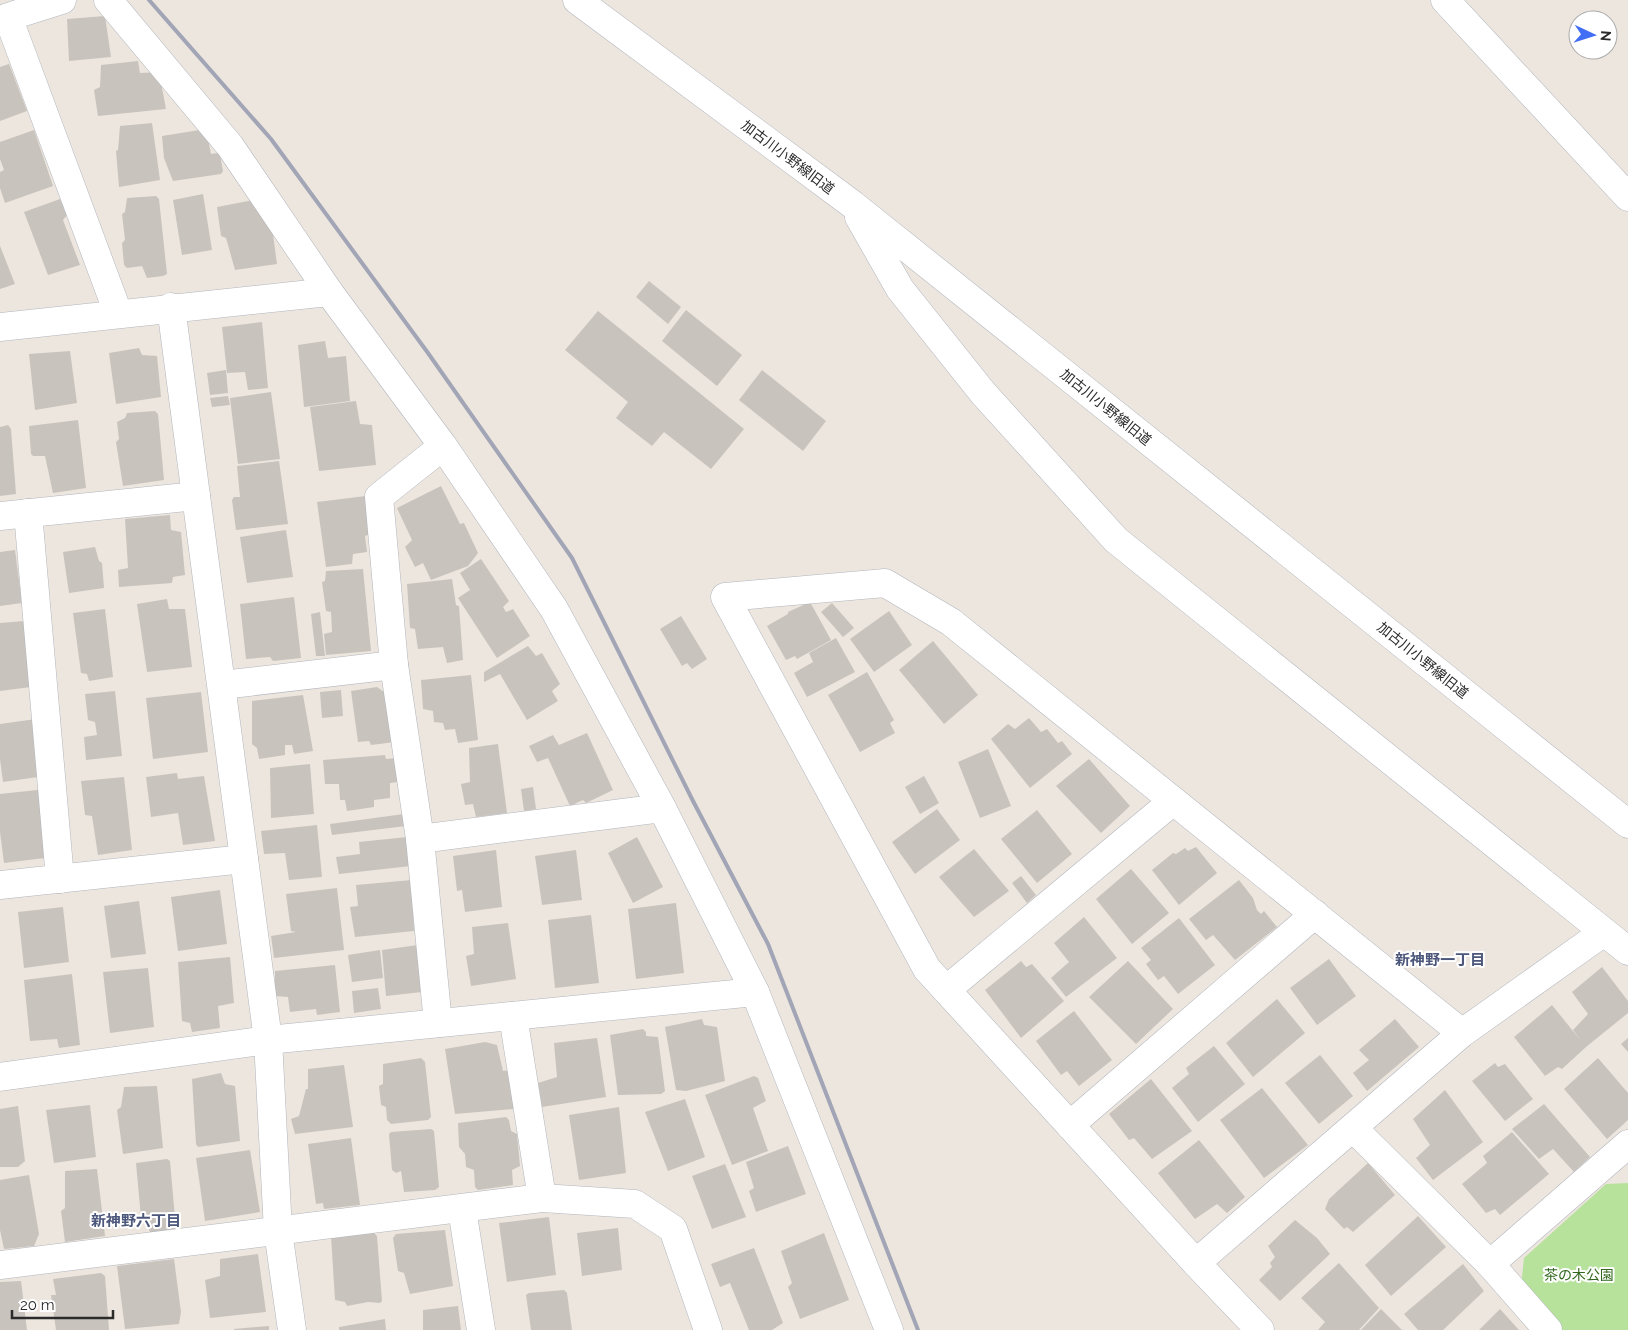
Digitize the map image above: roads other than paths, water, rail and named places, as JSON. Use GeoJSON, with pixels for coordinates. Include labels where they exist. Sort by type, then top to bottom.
{"type":"FeatureCollection","features":[{"type":"Feature","properties":{"kind":"street"},"geometry":{"type":"LineString","coordinates":[[62,0],[8,17],[118,313]]}},
{"type":"Feature","properties":{"kind":"street"},"geometry":{"type":"LineString","coordinates":[[108,0],[230,146],[328,292],[443,446],[554,609],[662,808],[755,992],[889,1330]]}},
{"type":"Feature","properties":{"kind":"street","name":"加古川小野線旧道"},"geometry":{"type":"LineString","coordinates":[[577,0],[852,204],[1628,824]]}},
{"type":"Feature","properties":{"kind":"street"},"geometry":{"type":"LineString","coordinates":[[1445,0],[1628,197]]}},
{"type":"Feature","properties":{"kind":"street"},"geometry":{"type":"LineString","coordinates":[[852,204],[900,289],[983,393],[1116,540],[1628,951]]}},
{"type":"Feature","properties":{"kind":"street"},"geometry":{"type":"LineString","coordinates":[[0,327],[171,307],[328,292]]}},
{"type":"Feature","properties":{"kind":"street"},"geometry":{"type":"LineString","coordinates":[[171,307],[268,1040],[278,1231],[292,1330]]}},
{"type":"Feature","properties":{"kind":"street"},"geometry":{"type":"LineString","coordinates":[[438,1023],[420,839],[394,665],[378,497],[443,446]]}},
{"type":"Feature","properties":{"kind":"street"},"geometry":{"type":"LineString","coordinates":[[0,516],[196,496]]}},
{"type":"Feature","properties":{"kind":"street"},"geometry":{"type":"LineString","coordinates":[[28,513],[60,879]]}},
{"type":"Feature","properties":{"kind":"street"},"geometry":{"type":"LineString","coordinates":[[1260,1330],[1196,1263],[927,969],[725,597],[885,583],[951,622],[1462,1033]]}},
{"type":"Feature","properties":{"kind":"street"},"geometry":{"type":"LineString","coordinates":[[222,685],[394,665]]}},
{"type":"Feature","properties":{"kind":"street"},"geometry":{"type":"LineString","coordinates":[[946,990],[1173,801]]}},
{"type":"Feature","properties":{"kind":"street"},"geometry":{"type":"LineString","coordinates":[[420,839],[662,808]]}},
{"type":"Feature","properties":{"kind":"street"},"geometry":{"type":"LineString","coordinates":[[0,885],[244,859]]}},
{"type":"Feature","properties":{"kind":"street"},"geometry":{"type":"LineString","coordinates":[[1070,1125],[1315,914]]}},
{"type":"Feature","properties":{"kind":"street"},"geometry":{"type":"LineString","coordinates":[[1196,1263],[1462,1033],[1604,932]]}},
{"type":"Feature","properties":{"kind":"street"},"geometry":{"type":"LineString","coordinates":[[0,1077],[268,1040],[755,992]]}},
{"type":"Feature","properties":{"kind":"street"},"geometry":{"type":"LineString","coordinates":[[513,1016],[542,1198]]}},
{"type":"Feature","properties":{"kind":"street"},"geometry":{"type":"LineString","coordinates":[[1354,1128],[1490,1264],[1548,1330]]}},
{"type":"Feature","properties":{"kind":"street"},"geometry":{"type":"LineString","coordinates":[[1490,1264],[1626,1150]]}},
{"type":"Feature","properties":{"kind":"street"},"geometry":{"type":"LineString","coordinates":[[0,1265],[542,1198],[636,1204],[673,1229],[708,1330]]}},
{"type":"Feature","properties":{"kind":"street"},"geometry":{"type":"LineString","coordinates":[[462,1209],[481,1330]]}},
{"type":"Feature","properties":{"kind":"railway"},"geometry":{"type":"LineString","coordinates":[[149,0],[271,139],[428,353],[572,558],[693,801],[768,944],[918,1330]]}},
{"type":"Feature","properties":{"kind":"district","name":"新神野一丁目"},"geometry":{"type":"Point","coordinates":[1440,960]}},
{"type":"Feature","properties":{"kind":"district","name":"新神野六丁目"},"geometry":{"type":"Point","coordinates":[136,1221]}},
{"type":"Feature","properties":{"kind":"park label","name":"茶の木公園"},"geometry":{"type":"Point","coordinates":[1579,1275]}}]}
